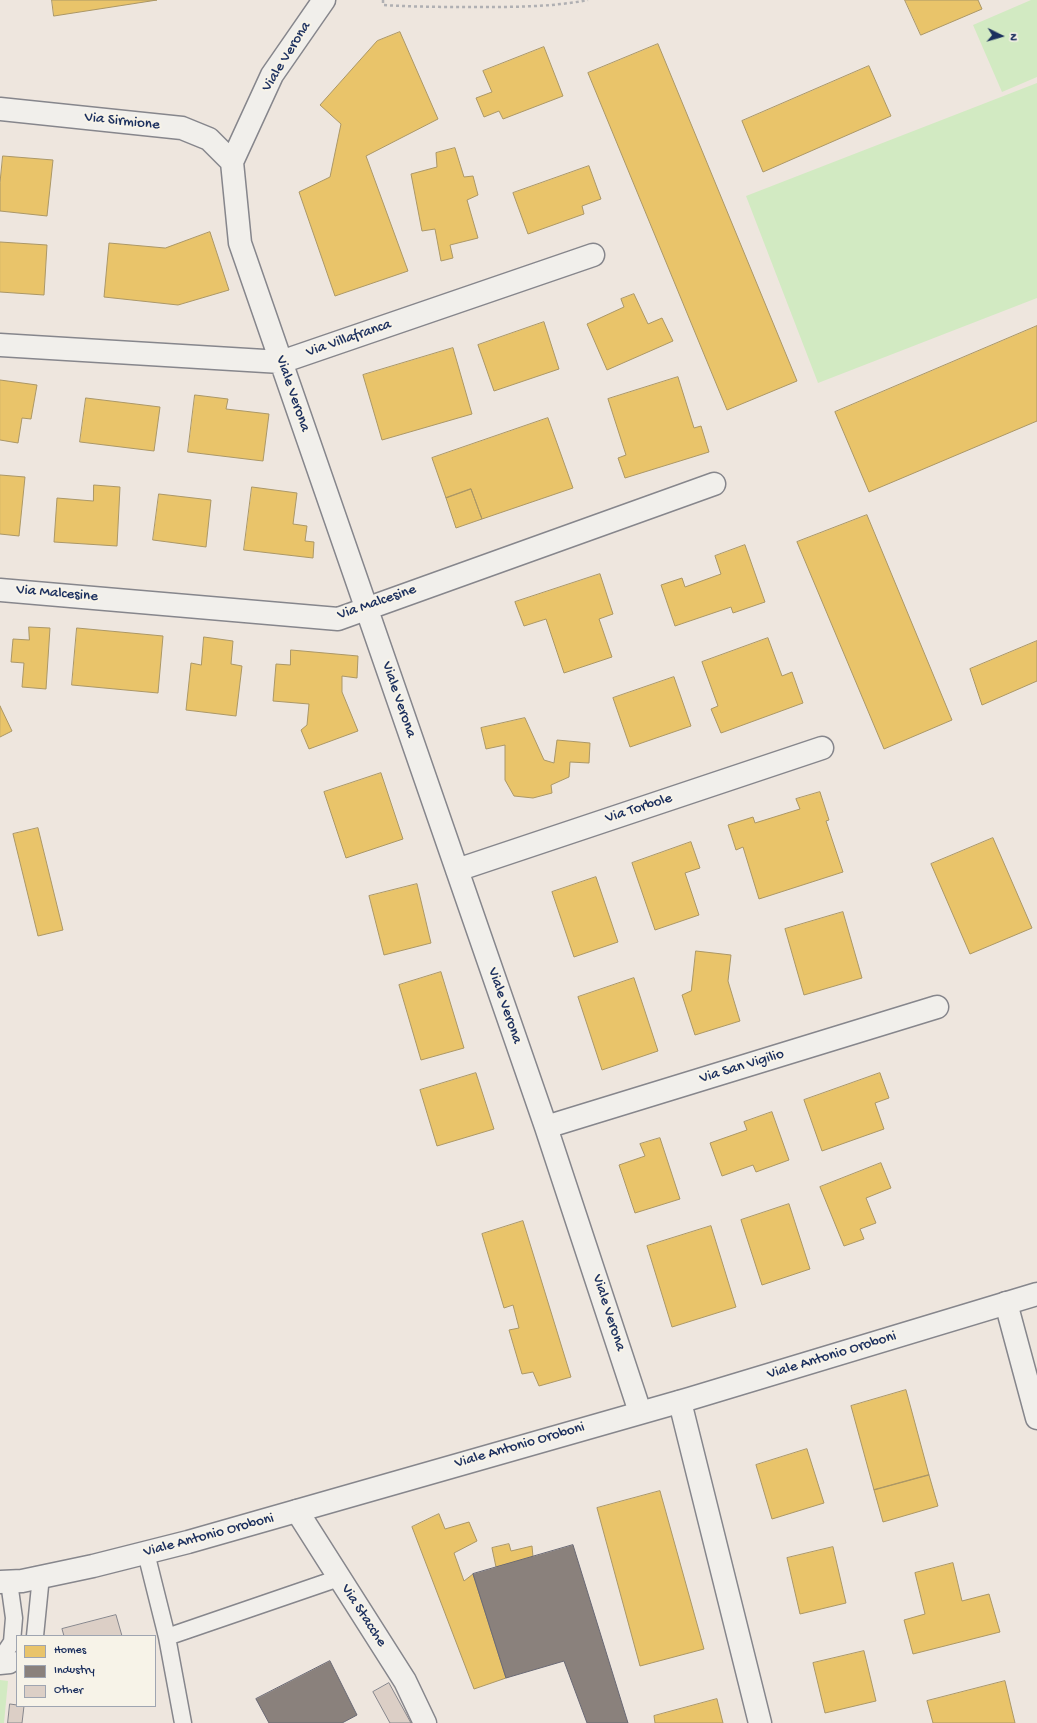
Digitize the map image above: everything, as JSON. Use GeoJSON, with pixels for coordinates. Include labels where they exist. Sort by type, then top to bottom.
{"type":"FeatureCollection","features":[{"type":"Feature","properties":{"kind":"street","name":"Viale Verona"},"geometry":{"type":"LineString","coordinates":[[324,0],[272,75],[232,162],[240,243],[546,1127],[640,1412]]}},
{"type":"Feature","properties":{"kind":"street","name":"Via Sirmione"},"geometry":{"type":"LineString","coordinates":[[0,109],[182,128],[209,139],[232,162]]}},
{"type":"Feature","properties":{"kind":"street","name":"Via Villafranca"},"geometry":{"type":"LineString","coordinates":[[0,345],[281,362],[593,255]]}},
{"type":"Feature","properties":{"kind":"street","name":"Via Malcesine"},"geometry":{"type":"LineString","coordinates":[[0,590],[338,618],[714,484]]}},
{"type":"Feature","properties":{"kind":"street","name":"Via Torbole"},"geometry":{"type":"LineString","coordinates":[[457,870],[822,748]]}},
{"type":"Feature","properties":{"kind":"street","name":"Via San Vigilio"},"geometry":{"type":"LineString","coordinates":[[546,1127],[937,1007]]}},
{"type":"Feature","properties":{"kind":"street","name":"Viale Antonio Oroboni"},"geometry":{"type":"LineString","coordinates":[[5,1582],[93,1566],[146,1553],[297,1511],[640,1412],[680,1402],[1037,1294]]}},
{"type":"Feature","properties":{"kind":"street"},"geometry":{"type":"LineString","coordinates":[[1006,1304],[1037,1418]]}},
{"type":"Feature","properties":{"kind":"street"},"geometry":{"type":"LineString","coordinates":[[680,1402],[760,1723]]}},
{"type":"Feature","properties":{"kind":"street","name":"Via Stacche"},"geometry":{"type":"LineString","coordinates":[[297,1511],[405,1681],[425,1723]]}},
{"type":"Feature","properties":{"kind":"lane"},"geometry":{"type":"LineString","coordinates":[[146,1553],[167,1637],[183,1723]]}},
{"type":"Feature","properties":{"kind":"lane"},"geometry":{"type":"LineString","coordinates":[[35,1635],[41,1576]]}},
{"type":"Feature","properties":{"kind":"lane"},"geometry":{"type":"LineString","coordinates":[[167,1637],[339,1578]]}},
{"type":"Feature","properties":{"kind":"lane"},"geometry":{"type":"LineString","coordinates":[[0,1660],[12,1642],[14,1618],[5,1582]]}},
{"type":"Feature","properties":{"kind":"lane"},"geometry":{"type":"LineString","coordinates":[[0,1666],[10,1665],[16,1661]]}},
{"type":"Feature","properties":{"kind":"path"},"geometry":{"type":"LineString","coordinates":[[383,0],[384,5],[504,7],[564,5],[588,0]]}},
{"type":"Feature","properties":{"kind":"green space"},"geometry":{"type":"Polygon","coordinates":[[[1031,0],[1037,0],[1037,77],[1002,92],[973,25],[1031,0]]]}},
{"type":"Feature","properties":{"kind":"green space"},"geometry":{"type":"Polygon","coordinates":[[[1037,83],[1037,298],[818,383],[746,196],[1037,83]]]}},
{"type":"Feature","properties":{"kind":"green space"},"geometry":{"type":"Polygon","coordinates":[[[0,1680],[8,1681],[4,1723],[0,1723],[0,1680]]]}},
{"type":"Feature","properties":{"kind":"building: Homes"},"geometry":{"type":"Polygon","coordinates":[[[52,0],[157,0],[54,16],[52,0]]]}},
{"type":"Feature","properties":{"kind":"building: Homes"},"geometry":{"type":"Polygon","coordinates":[[[905,0],[978,0],[982,9],[921,35],[905,0]]]}},
{"type":"Feature","properties":{"kind":"building: Homes"},"geometry":{"type":"Polygon","coordinates":[[[400,32],[438,119],[366,156],[408,271],[335,296],[299,192],[330,177],[341,124],[320,105],[377,41],[400,32]]]}},
{"type":"Feature","properties":{"kind":"building: Homes"},"geometry":{"type":"Polygon","coordinates":[[[658,44],[797,381],[727,410],[588,73],[658,44]]]}},
{"type":"Feature","properties":{"kind":"building: Homes"},"geometry":{"type":"Polygon","coordinates":[[[544,47],[563,96],[503,119],[499,111],[484,117],[476,98],[492,92],[483,71],[544,47]]]}},
{"type":"Feature","properties":{"kind":"building: Homes"},"geometry":{"type":"Polygon","coordinates":[[[869,66],[891,116],[763,172],[742,121],[869,66]]]}},
{"type":"Feature","properties":{"kind":"building: Homes"},"geometry":{"type":"Polygon","coordinates":[[[455,148],[464,177],[473,176],[478,195],[467,200],[478,238],[450,245],[453,258],[441,261],[435,229],[422,231],[411,174],[437,167],[436,153],[455,148]]]}},
{"type":"Feature","properties":{"kind":"building: Homes"},"geometry":{"type":"Polygon","coordinates":[[[3,156],[53,160],[47,216],[0,211],[0,183],[3,156]]]}},
{"type":"Feature","properties":{"kind":"building: Homes"},"geometry":{"type":"Polygon","coordinates":[[[589,166],[601,199],[582,206],[584,214],[528,234],[513,193],[589,166]]]}},
{"type":"Feature","properties":{"kind":"building: Homes"},"geometry":{"type":"Polygon","coordinates":[[[210,232],[229,290],[178,305],[104,297],[109,243],[165,248],[210,232]]]}},
{"type":"Feature","properties":{"kind":"building: Homes"},"geometry":{"type":"Polygon","coordinates":[[[0,242],[47,245],[44,295],[0,292],[0,242]]]}},
{"type":"Feature","properties":{"kind":"building: Homes"},"geometry":{"type":"Polygon","coordinates":[[[634,294],[648,324],[662,318],[673,341],[607,370],[587,324],[624,307],[621,299],[634,294]]]}},
{"type":"Feature","properties":{"kind":"building: Homes"},"geometry":{"type":"Polygon","coordinates":[[[544,322],[559,369],[494,391],[478,345],[544,322]]]}},
{"type":"Feature","properties":{"kind":"building: Homes"},"geometry":{"type":"Polygon","coordinates":[[[1037,326],[1037,421],[869,492],[835,412],[1037,326]]]}},
{"type":"Feature","properties":{"kind":"building: Homes"},"geometry":{"type":"Polygon","coordinates":[[[453,348],[472,414],[382,440],[363,375],[453,348]]]}},
{"type":"Feature","properties":{"kind":"building: Homes"},"geometry":{"type":"Polygon","coordinates":[[[678,377],[694,428],[701,426],[709,452],[625,478],[618,458],[626,455],[608,399],[678,377]]]}},
{"type":"Feature","properties":{"kind":"building: Homes"},"geometry":{"type":"Polygon","coordinates":[[[0,380],[37,385],[31,419],[22,418],[18,443],[0,440],[0,380]]]}},
{"type":"Feature","properties":{"kind":"building: Homes"},"geometry":{"type":"Polygon","coordinates":[[[195,395],[228,399],[226,409],[269,414],[263,461],[188,452],[195,395]]]}},
{"type":"Feature","properties":{"kind":"building: Homes"},"geometry":{"type":"Polygon","coordinates":[[[86,398],[160,407],[154,451],[80,442],[86,398]]]}},
{"type":"Feature","properties":{"kind":"building: Homes"},"geometry":{"type":"Polygon","coordinates":[[[548,418],[573,488],[482,519],[471,489],[446,498],[432,458],[548,418]]]}},
{"type":"Feature","properties":{"kind":"building: Homes"},"geometry":{"type":"Polygon","coordinates":[[[0,475],[25,477],[19,536],[0,534],[0,475]]]}},
{"type":"Feature","properties":{"kind":"building: Homes"},"geometry":{"type":"Polygon","coordinates":[[[94,485],[120,487],[117,546],[54,542],[57,498],[93,501],[94,485]]]}},
{"type":"Feature","properties":{"kind":"building: Homes"},"geometry":{"type":"Polygon","coordinates":[[[252,487],[297,493],[293,524],[307,526],[305,541],[314,542],[313,558],[244,550],[252,487]]]}},
{"type":"Feature","properties":{"kind":"building: Homes"},"geometry":{"type":"Polygon","coordinates":[[[471,489],[482,519],[456,528],[446,498],[471,489]]]}},
{"type":"Feature","properties":{"kind":"building: Homes"},"geometry":{"type":"Polygon","coordinates":[[[159,494],[211,500],[206,547],[153,540],[159,494]]]}},
{"type":"Feature","properties":{"kind":"building: Homes"},"geometry":{"type":"Polygon","coordinates":[[[867,515],[952,720],[884,749],[797,542],[867,515]]]}},
{"type":"Feature","properties":{"kind":"building: Homes"},"geometry":{"type":"Polygon","coordinates":[[[745,545],[765,602],[733,613],[731,607],[675,626],[661,585],[682,578],[685,587],[721,574],[715,556],[745,545]]]}},
{"type":"Feature","properties":{"kind":"building: Homes"},"geometry":{"type":"Polygon","coordinates":[[[600,574],[613,614],[599,619],[612,657],[564,673],[546,619],[524,626],[515,602],[600,574]]]}},
{"type":"Feature","properties":{"kind":"building: Homes"},"geometry":{"type":"Polygon","coordinates":[[[29,627],[50,628],[46,689],[22,687],[24,663],[11,662],[13,639],[29,640],[29,627]]]}},
{"type":"Feature","properties":{"kind":"building: Homes"},"geometry":{"type":"Polygon","coordinates":[[[77,628],[163,636],[158,693],[72,685],[77,628]]]}},
{"type":"Feature","properties":{"kind":"building: Homes"},"geometry":{"type":"Polygon","coordinates":[[[204,637],[233,641],[231,664],[242,666],[236,716],[186,710],[191,663],[201,665],[204,637]]]}},
{"type":"Feature","properties":{"kind":"building: Homes"},"geometry":{"type":"Polygon","coordinates":[[[768,638],[782,676],[792,672],[803,703],[721,733],[711,709],[718,706],[702,662],[768,638]]]}},
{"type":"Feature","properties":{"kind":"building: Homes"},"geometry":{"type":"Polygon","coordinates":[[[1037,641],[1037,681],[982,705],[970,669],[1037,641]]]}},
{"type":"Feature","properties":{"kind":"building: Homes"},"geometry":{"type":"Polygon","coordinates":[[[291,650],[358,656],[357,678],[342,676],[342,692],[358,731],[309,749],[301,730],[307,725],[309,704],[273,701],[276,664],[290,665],[291,650]]]}},
{"type":"Feature","properties":{"kind":"building: Homes"},"geometry":{"type":"Polygon","coordinates":[[[674,677],[691,726],[630,747],[613,698],[674,677]]]}},
{"type":"Feature","properties":{"kind":"building: Homes"},"geometry":{"type":"Polygon","coordinates":[[[0,706],[12,731],[0,737],[0,706]]]}},
{"type":"Feature","properties":{"kind":"building: Homes"},"geometry":{"type":"Polygon","coordinates":[[[525,718],[544,760],[554,763],[557,740],[590,743],[589,763],[570,762],[569,777],[551,785],[552,793],[533,798],[514,796],[505,780],[505,745],[486,749],[481,728],[525,718]]]}},
{"type":"Feature","properties":{"kind":"building: Homes"},"geometry":{"type":"Polygon","coordinates":[[[381,773],[403,839],[346,858],[324,792],[381,773]]]}},
{"type":"Feature","properties":{"kind":"building: Homes"},"geometry":{"type":"Polygon","coordinates":[[[820,792],[829,820],[826,821],[843,872],[759,899],[743,847],[736,850],[728,825],[753,817],[755,823],[800,809],[796,799],[820,792]]]}},
{"type":"Feature","properties":{"kind":"building: Homes"},"geometry":{"type":"Polygon","coordinates":[[[38,828],[63,930],[38,936],[13,834],[38,828]]]}},
{"type":"Feature","properties":{"kind":"building: Homes"},"geometry":{"type":"Polygon","coordinates":[[[993,838],[1032,928],[970,954],[931,864],[993,838]]]}},
{"type":"Feature","properties":{"kind":"building: Homes"},"geometry":{"type":"Polygon","coordinates":[[[691,842],[700,868],[685,873],[699,915],[655,930],[632,863],[691,842]]]}},
{"type":"Feature","properties":{"kind":"building: Homes"},"geometry":{"type":"Polygon","coordinates":[[[596,877],[618,942],[574,957],[552,892],[596,877]]]}},
{"type":"Feature","properties":{"kind":"building: Homes"},"geometry":{"type":"Polygon","coordinates":[[[417,884],[431,943],[384,955],[369,896],[417,884]]]}},
{"type":"Feature","properties":{"kind":"building: Homes"},"geometry":{"type":"Polygon","coordinates":[[[843,912],[862,978],[804,995],[785,929],[843,912]]]}},
{"type":"Feature","properties":{"kind":"building: Homes"},"geometry":{"type":"Polygon","coordinates":[[[696,951],[731,955],[728,981],[740,1021],[695,1035],[682,995],[691,991],[696,951]]]}},
{"type":"Feature","properties":{"kind":"building: Homes"},"geometry":{"type":"Polygon","coordinates":[[[441,972],[464,1048],[421,1060],[399,985],[441,972]]]}},
{"type":"Feature","properties":{"kind":"building: Homes"},"geometry":{"type":"Polygon","coordinates":[[[634,978],[658,1051],[602,1070],[578,997],[634,978]]]}},
{"type":"Feature","properties":{"kind":"building: Homes"},"geometry":{"type":"Polygon","coordinates":[[[476,1073],[494,1129],[437,1146],[420,1090],[476,1073]]]}},
{"type":"Feature","properties":{"kind":"building: Homes"},"geometry":{"type":"Polygon","coordinates":[[[880,1073],[889,1098],[875,1103],[884,1129],[822,1151],[804,1100],[880,1073]]]}},
{"type":"Feature","properties":{"kind":"building: Homes"},"geometry":{"type":"Polygon","coordinates":[[[772,1112],[789,1160],[756,1172],[753,1165],[722,1176],[710,1143],[747,1130],[744,1122],[772,1112]]]}},
{"type":"Feature","properties":{"kind":"building: Homes"},"geometry":{"type":"Polygon","coordinates":[[[660,1138],[680,1199],[635,1213],[619,1165],[645,1156],[640,1144],[660,1138]]]}},
{"type":"Feature","properties":{"kind":"building: Homes"},"geometry":{"type":"Polygon","coordinates":[[[881,1163],[891,1188],[866,1198],[876,1223],[860,1229],[864,1239],[844,1246],[820,1187],[881,1163]]]}},
{"type":"Feature","properties":{"kind":"building: Homes"},"geometry":{"type":"Polygon","coordinates":[[[789,1204],[810,1269],[762,1285],[741,1220],[789,1204]]]}},
{"type":"Feature","properties":{"kind":"building: Homes"},"geometry":{"type":"Polygon","coordinates":[[[523,1221],[571,1377],[539,1386],[533,1372],[522,1374],[509,1330],[519,1328],[513,1305],[504,1308],[482,1234],[523,1221]]]}},
{"type":"Feature","properties":{"kind":"building: Homes"},"geometry":{"type":"Polygon","coordinates":[[[711,1226],[736,1307],[672,1327],[647,1246],[711,1226]]]}},
{"type":"Feature","properties":{"kind":"building: Homes"},"geometry":{"type":"Polygon","coordinates":[[[906,1390],[929,1475],[874,1490],[851,1406],[906,1390]]]}},
{"type":"Feature","properties":{"kind":"building: Homes"},"geometry":{"type":"Polygon","coordinates":[[[807,1449],[824,1503],[772,1519],[756,1465],[807,1449]]]}},
{"type":"Feature","properties":{"kind":"building: Homes"},"geometry":{"type":"Polygon","coordinates":[[[929,1475],[938,1506],[883,1522],[874,1490],[929,1475]]]}},
{"type":"Feature","properties":{"kind":"building: Homes"},"geometry":{"type":"Polygon","coordinates":[[[660,1491],[704,1649],[640,1666],[597,1508],[660,1491]]]}},
{"type":"Feature","properties":{"kind":"building: Homes"},"geometry":{"type":"Polygon","coordinates":[[[439,1514],[445,1529],[469,1522],[477,1541],[454,1553],[464,1581],[473,1574],[506,1678],[474,1689],[412,1527],[439,1514]]]}},
{"type":"Feature","properties":{"kind":"building: Homes"},"geometry":{"type":"Polygon","coordinates":[[[509,1544],[511,1551],[532,1546],[533,1557],[496,1567],[492,1548],[509,1544]]]}},
{"type":"Feature","properties":{"kind":"building: Homes"},"geometry":{"type":"Polygon","coordinates":[[[833,1547],[846,1603],[800,1614],[787,1558],[833,1547]]]}},
{"type":"Feature","properties":{"kind":"building: Homes"},"geometry":{"type":"Polygon","coordinates":[[[953,1563],[962,1601],[989,1594],[1000,1632],[913,1654],[904,1620],[925,1614],[915,1573],[953,1563]]]}},
{"type":"Feature","properties":{"kind":"building: Homes"},"geometry":{"type":"Polygon","coordinates":[[[864,1651],[876,1701],[825,1713],[813,1663],[864,1651]]]}},
{"type":"Feature","properties":{"kind":"building: Homes"},"geometry":{"type":"Polygon","coordinates":[[[1005,1681],[1015,1723],[933,1723],[927,1701],[1005,1681]]]}},
{"type":"Feature","properties":{"kind":"building: Homes"},"geometry":{"type":"Polygon","coordinates":[[[717,1699],[723,1723],[655,1723],[654,1716],[717,1699]]]}},
{"type":"Feature","properties":{"kind":"building: Industry"},"geometry":{"type":"Polygon","coordinates":[[[573,1545],[628,1723],[587,1723],[564,1661],[506,1678],[473,1574],[573,1545]]]}},
{"type":"Feature","properties":{"kind":"building: Industry"},"geometry":{"type":"Polygon","coordinates":[[[330,1661],[357,1715],[342,1723],[269,1723],[256,1699],[330,1661]]]}},
{"type":"Feature","properties":{"kind":"building: Other"},"geometry":{"type":"Polygon","coordinates":[[[116,1615],[122,1635],[64,1635],[62,1629],[116,1615]]]}},
{"type":"Feature","properties":{"kind":"building: Other"},"geometry":{"type":"Polygon","coordinates":[[[389,1683],[411,1723],[390,1723],[373,1692],[389,1683]]]}},
{"type":"Feature","properties":{"kind":"building: Other"},"geometry":{"type":"Polygon","coordinates":[[[10,1704],[16,1705],[16,1707],[24,1707],[22,1723],[8,1723],[10,1704]]]}}]}
